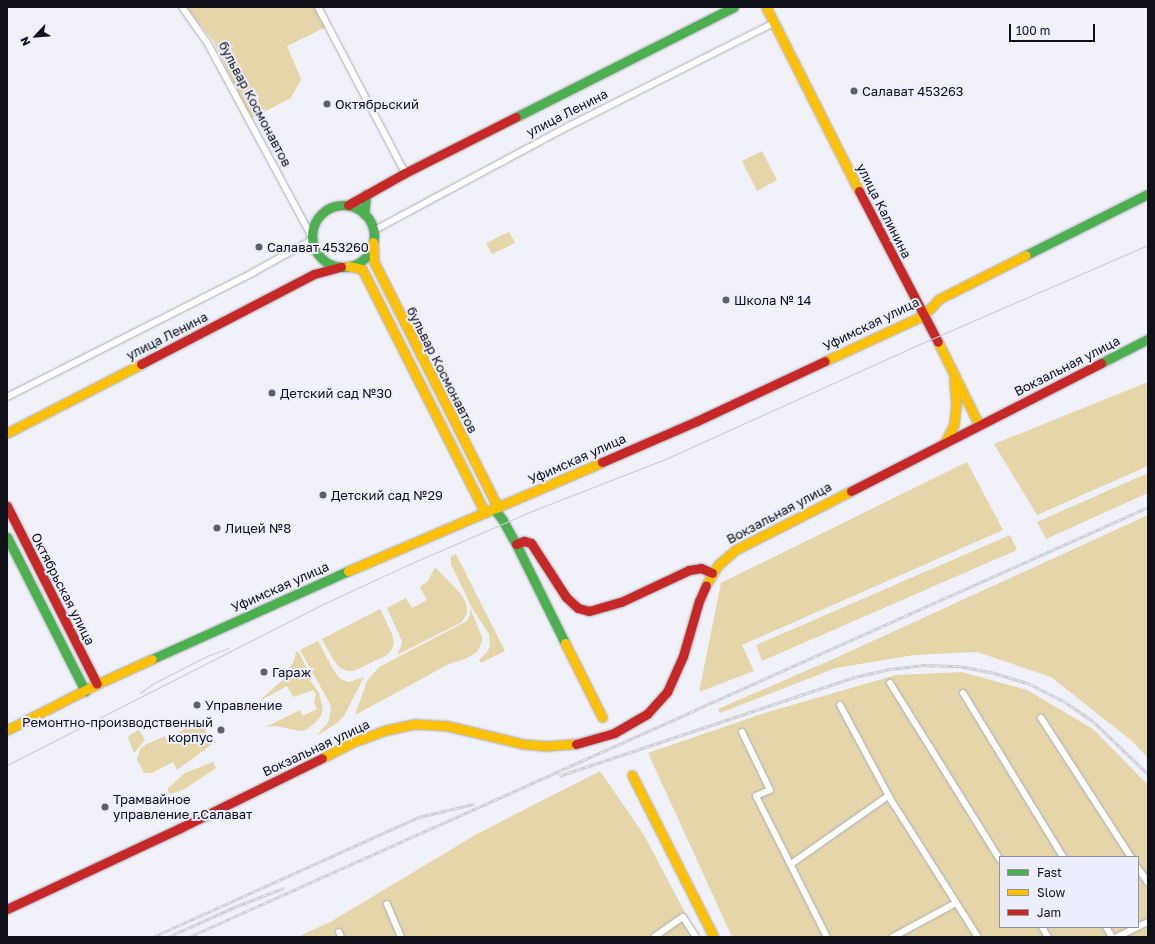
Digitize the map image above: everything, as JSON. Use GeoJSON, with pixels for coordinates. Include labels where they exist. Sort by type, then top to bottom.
{"type":"FeatureCollection","features":[{"type":"Feature","properties":{"kind":"street","name":"бульвар Космонавтов"},"geometry":{"type":"LineString","coordinates":[[182,7],[208,44],[312,239]]}},
{"type":"Feature","properties":{"kind":"street"},"geometry":{"type":"LineString","coordinates":[[318,7],[406,173]]}},
{"type":"Feature","properties":{"kind":"street","name":"улица Ленина"},"geometry":{"type":"LineString","coordinates":[[348,205],[406,173],[734,7]]}},
{"type":"Feature","properties":{"kind":"street","name":"улица Калинина"},"geometry":{"type":"LineString","coordinates":[[766,7],[979,425]]}},
{"type":"Feature","properties":{"kind":"street","name":"улица Ленина"},"geometry":{"type":"LineString","coordinates":[[373,231],[570,126],[774,23]]}},
{"type":"Feature","properties":{"kind":"street"},"geometry":{"type":"LineString","coordinates":[[364,214],[366,194]]}},
{"type":"Feature","properties":{"kind":"street","name":"Уфимская улица"},"geometry":{"type":"LineString","coordinates":[[7,730],[96,684],[343,573],[697,421],[924,315],[939,299],[1148,194]]}},
{"type":"Feature","properties":{"kind":"street"},"geometry":{"type":"LineString","coordinates":[[344,266],[333,265],[320,257],[312,239],[314,224],[322,212],[335,206],[348,205],[364,214],[370,222],[373,231],[373,242]]}},
{"type":"Feature","properties":{"kind":"street","name":"улица Ленина"},"geometry":{"type":"LineString","coordinates":[[7,397],[252,273],[312,239]]}},
{"type":"Feature","properties":{"kind":"street","name":"бульвар Космонавтов"},"geometry":{"type":"LineString","coordinates":[[373,242],[374,262],[492,510]]}},
{"type":"Feature","properties":{"kind":"street","name":"улица Ленина"},"geometry":{"type":"LineString","coordinates":[[7,433],[314,274],[357,263],[364,258],[373,242]]}},
{"type":"Feature","properties":{"kind":"street"},"geometry":{"type":"LineString","coordinates":[[314,274],[320,257]]}},
{"type":"Feature","properties":{"kind":"street","name":"бульвар Космонавтов"},"geometry":{"type":"LineString","coordinates":[[344,266],[362,269],[492,510],[502,519],[516,544],[602,717]]}},
{"type":"Feature","properties":{"kind":"street","name":"Вокзальная улица"},"geometry":{"type":"LineString","coordinates":[[7,908],[174,831],[356,741],[386,730],[415,724],[448,726],[523,744],[544,746],[580,744],[614,733],[647,714],[666,692],[677,671],[699,601],[712,573],[725,557],[752,540],[1148,339]]}},
{"type":"Feature","properties":{"kind":"street"},"geometry":{"type":"LineString","coordinates":[[945,442],[954,424],[956,404],[953,375]]}},
{"type":"Feature","properties":{"kind":"street","name":"Октябрьская улица"},"geometry":{"type":"LineString","coordinates":[[7,506],[96,684]]}},
{"type":"Feature","properties":{"kind":"street","name":"Октябрьская улица"},"geometry":{"type":"LineString","coordinates":[[7,537],[84,691]]}},
{"type":"Feature","properties":{"kind":"street"},"geometry":{"type":"LineString","coordinates":[[516,544],[524,540],[531,543],[566,597],[578,608],[589,611],[621,602],[690,570],[701,568],[712,573]]}},
{"type":"Feature","properties":{"kind":"street"},"geometry":{"type":"LineString","coordinates":[[20,564],[32,557]]}},
{"type":"Feature","properties":{"kind":"street"},"geometry":{"type":"LineString","coordinates":[[890,683],[999,858]]}},
{"type":"Feature","properties":{"kind":"street"},"geometry":{"type":"LineString","coordinates":[[963,693],[1062,856]]}},
{"type":"Feature","properties":{"kind":"street"},"geometry":{"type":"LineString","coordinates":[[840,705],[888,796],[978,937]]}},
{"type":"Feature","properties":{"kind":"street"},"geometry":{"type":"LineString","coordinates":[[1041,718],[1130,856]]}},
{"type":"Feature","properties":{"kind":"street"},"geometry":{"type":"LineString","coordinates":[[742,732],[770,790],[756,796],[827,937]]}},
{"type":"Feature","properties":{"kind":"street"},"geometry":{"type":"LineString","coordinates":[[632,775],[714,937]]}},
{"type":"Feature","properties":{"kind":"street"},"geometry":{"type":"LineString","coordinates":[[791,864],[888,796]]}},
{"type":"Feature","properties":{"kind":"street"},"geometry":{"type":"LineString","coordinates":[[1139,870],[1148,884]]}},
{"type":"Feature","properties":{"kind":"street"},"geometry":{"type":"LineString","coordinates":[[893,937],[956,903]]}},
{"type":"Feature","properties":{"kind":"street"},"geometry":{"type":"LineString","coordinates":[[387,904],[401,937]]}},
{"type":"Feature","properties":{"kind":"street"},"geometry":{"type":"LineString","coordinates":[[654,937],[683,917],[696,937]]}},
{"type":"Feature","properties":{"kind":"street"},"geometry":{"type":"LineString","coordinates":[[1043,928],[1048,937]]}},
{"type":"Feature","properties":{"kind":"street"},"geometry":{"type":"LineString","coordinates":[[1107,928],[1112,937]]}},
{"type":"Feature","properties":{"kind":"street"},"geometry":{"type":"LineString","coordinates":[[1117,937],[1136,928]]}},
{"type":"Feature","properties":{"kind":"shaded area"},"geometry":{"type":"Polygon","coordinates":[[[186,7],[316,7],[326,27],[287,46],[301,79],[291,98],[250,119],[214,42],[186,7]]]}},
{"type":"Feature","properties":{"kind":"shaded area"},"geometry":{"type":"Polygon","coordinates":[[[762,151],[777,180],[757,191],[742,161],[762,151]]]}},
{"type":"Feature","properties":{"kind":"shaded area"},"geometry":{"type":"Polygon","coordinates":[[[509,232],[515,243],[492,254],[486,243],[509,232]]]}},
{"type":"Feature","properties":{"kind":"shaded area"},"geometry":{"type":"Polygon","coordinates":[[[1148,382],[1148,466],[1037,515],[994,444],[1148,382]]]}},
{"type":"Feature","properties":{"kind":"shaded area"},"geometry":{"type":"Polygon","coordinates":[[[967,462],[1003,530],[742,645],[754,671],[699,692],[721,583],[967,462]]]}},
{"type":"Feature","properties":{"kind":"shaded area"},"geometry":{"type":"Polygon","coordinates":[[[1148,473],[1148,493],[1046,539],[1037,522],[1148,473]]]}},
{"type":"Feature","properties":{"kind":"shaded area"},"geometry":{"type":"Polygon","coordinates":[[[1148,515],[1148,758],[1132,741],[1051,677],[977,652],[914,655],[836,668],[720,713],[718,709],[831,660],[1148,515]]]}},
{"type":"Feature","properties":{"kind":"shaded area"},"geometry":{"type":"Polygon","coordinates":[[[1010,535],[1017,550],[762,661],[756,645],[1010,535]]]}},
{"type":"Feature","properties":{"kind":"shaded area"},"geometry":{"type":"Polygon","coordinates":[[[456,554],[505,651],[481,663],[479,660],[490,647],[489,634],[472,608],[451,564],[451,556],[456,554]]]}},
{"type":"Feature","properties":{"kind":"shaded area"},"geometry":{"type":"Polygon","coordinates":[[[435,567],[461,594],[466,603],[467,613],[462,622],[397,655],[402,641],[387,608],[406,598],[412,608],[427,600],[420,587],[428,581],[435,567]]]}},
{"type":"Feature","properties":{"kind":"shaded area"},"geometry":{"type":"Polygon","coordinates":[[[470,608],[482,637],[482,642],[477,652],[465,659],[449,664],[355,715],[367,681],[379,667],[467,621],[470,615],[470,608]]]}},
{"type":"Feature","properties":{"kind":"shaded area"},"geometry":{"type":"Polygon","coordinates":[[[380,609],[392,634],[394,643],[392,649],[387,655],[354,671],[347,671],[339,667],[322,639],[380,609]]]}},
{"type":"Feature","properties":{"kind":"shaded area"},"geometry":{"type":"Polygon","coordinates":[[[318,641],[340,679],[349,682],[364,677],[344,716],[336,724],[316,736],[328,723],[331,709],[329,702],[300,650],[318,641]]]}},
{"type":"Feature","properties":{"kind":"shaded area"},"geometry":{"type":"Polygon","coordinates":[[[298,651],[311,676],[301,670],[288,670],[294,661],[296,652],[298,651]]]}},
{"type":"Feature","properties":{"kind":"shaded area"},"geometry":{"type":"Polygon","coordinates":[[[962,672],[1027,690],[1093,729],[1148,785],[1148,937],[732,937],[648,753],[768,712],[896,675],[962,672]]]}},
{"type":"Feature","properties":{"kind":"shaded area"},"geometry":{"type":"Polygon","coordinates":[[[300,674],[307,676],[319,693],[323,709],[321,716],[306,730],[300,731],[275,726],[266,727],[300,710],[303,716],[317,709],[314,703],[316,693],[313,690],[293,697],[287,686],[258,702],[286,677],[300,674]]]}},
{"type":"Feature","properties":{"kind":"shaded area"},"geometry":{"type":"Polygon","coordinates":[[[201,721],[212,744],[177,770],[173,762],[152,773],[144,773],[137,759],[140,749],[145,745],[165,736],[166,739],[201,721]]]}},
{"type":"Feature","properties":{"kind":"shaded area"},"geometry":{"type":"Polygon","coordinates":[[[139,730],[145,740],[134,753],[128,738],[130,735],[139,730]]]}},
{"type":"Feature","properties":{"kind":"shaded area"},"geometry":{"type":"Polygon","coordinates":[[[213,762],[216,768],[183,790],[170,794],[167,789],[185,773],[213,762]]]}},
{"type":"Feature","properties":{"kind":"shaded area"},"geometry":{"type":"Polygon","coordinates":[[[600,771],[644,835],[698,937],[298,937],[332,921],[477,834],[600,771]]]}},
{"type":"Feature","properties":{"kind":"tram line"},"geometry":{"type":"LineString","coordinates":[[7,765],[321,605],[405,566],[537,509],[663,460],[913,347],[1148,245]]}},
{"type":"Feature","properties":{"kind":"tram line"},"geometry":{"type":"LineString","coordinates":[[140,693],[154,683],[207,656],[229,648]]}},
{"type":"Feature","properties":{"kind":"railway"},"geometry":{"type":"LineString","coordinates":[[189,937],[1148,507]]}},
{"type":"Feature","properties":{"kind":"railway"},"geometry":{"type":"LineString","coordinates":[[559,776],[855,677],[891,669],[926,665],[959,666],[991,672],[1030,684],[1064,701],[1093,721],[1148,774]]}},
{"type":"Feature","properties":{"kind":"railway"},"geometry":{"type":"LineString","coordinates":[[153,937],[419,817],[474,804]]}},
{"type":"Feature","properties":{"kind":"railway"},"geometry":{"type":"LineString","coordinates":[[168,937],[237,906],[284,888]]}},
{"type":"Feature","properties":{"kind":"traffic: fast"},"geometry":{"type":"LineString","coordinates":[[516,117],[734,7]]}},
{"type":"Feature","properties":{"kind":"traffic: fast"},"geometry":{"type":"LineString","coordinates":[[364,214],[366,194]]}},
{"type":"Feature","properties":{"kind":"traffic: fast"},"geometry":{"type":"LineString","coordinates":[[1026,255],[1148,194]]}},
{"type":"Feature","properties":{"kind":"traffic: fast"},"geometry":{"type":"LineString","coordinates":[[343,205],[360,210],[365,214],[369,219],[374,236],[369,253],[365,258],[360,262],[343,267],[326,262],[321,258],[317,253],[312,236],[317,219],[321,214],[326,210],[343,205]]}},
{"type":"Feature","properties":{"kind":"traffic: fast"},"geometry":{"type":"LineString","coordinates":[[1101,363],[1148,339]]}},
{"type":"Feature","properties":{"kind":"traffic: fast"},"geometry":{"type":"LineString","coordinates":[[494,509],[502,519],[516,544],[565,643]]}},
{"type":"Feature","properties":{"kind":"traffic: fast"},"geometry":{"type":"LineString","coordinates":[[7,537],[85,691]]}},
{"type":"Feature","properties":{"kind":"traffic: fast"},"geometry":{"type":"LineString","coordinates":[[152,659],[348,571]]}},
{"type":"Feature","properties":{"kind":"traffic: slow"},"geometry":{"type":"LineString","coordinates":[[766,7],[859,191]]}},
{"type":"Feature","properties":{"kind":"traffic: slow"},"geometry":{"type":"LineString","coordinates":[[373,242],[374,262],[498,508]]}},
{"type":"Feature","properties":{"kind":"traffic: slow"},"geometry":{"type":"LineString","coordinates":[[825,361],[924,315],[939,299],[1026,255]]}},
{"type":"Feature","properties":{"kind":"traffic: slow"},"geometry":{"type":"LineString","coordinates":[[348,266],[362,269],[485,513]]}},
{"type":"Feature","properties":{"kind":"traffic: slow"},"geometry":{"type":"LineString","coordinates":[[938,342],[979,425]]}},
{"type":"Feature","properties":{"kind":"traffic: slow"},"geometry":{"type":"LineString","coordinates":[[7,433],[141,364]]}},
{"type":"Feature","properties":{"kind":"traffic: slow"},"geometry":{"type":"LineString","coordinates":[[945,442],[954,424],[956,404],[954,380]]}},
{"type":"Feature","properties":{"kind":"traffic: slow"},"geometry":{"type":"LineString","coordinates":[[348,571],[602,462]]}},
{"type":"Feature","properties":{"kind":"traffic: slow"},"geometry":{"type":"LineString","coordinates":[[706,585],[718,565],[735,550],[851,491]]}},
{"type":"Feature","properties":{"kind":"traffic: slow"},"geometry":{"type":"LineString","coordinates":[[565,643],[602,717]]}},
{"type":"Feature","properties":{"kind":"traffic: slow"},"geometry":{"type":"LineString","coordinates":[[7,730],[97,684],[152,659]]}},
{"type":"Feature","properties":{"kind":"traffic: slow"},"geometry":{"type":"LineString","coordinates":[[322,758],[356,741],[386,730],[415,724],[448,726],[523,744],[544,746],[576,744]]}},
{"type":"Feature","properties":{"kind":"traffic: slow"},"geometry":{"type":"LineString","coordinates":[[632,775],[714,937]]}},
{"type":"Feature","properties":{"kind":"traffic: jam"},"geometry":{"type":"LineString","coordinates":[[348,205],[405,173],[516,117]]}},
{"type":"Feature","properties":{"kind":"traffic: jam"},"geometry":{"type":"LineString","coordinates":[[859,191],[938,342]]}},
{"type":"Feature","properties":{"kind":"traffic: jam"},"geometry":{"type":"LineString","coordinates":[[141,364],[314,274],[341,267]]}},
{"type":"Feature","properties":{"kind":"traffic: jam"},"geometry":{"type":"LineString","coordinates":[[602,462],[697,421],[825,361]]}},
{"type":"Feature","properties":{"kind":"traffic: jam"},"geometry":{"type":"LineString","coordinates":[[851,491],[1101,363]]}},
{"type":"Feature","properties":{"kind":"traffic: jam"},"geometry":{"type":"LineString","coordinates":[[7,506],[97,684]]}},
{"type":"Feature","properties":{"kind":"traffic: jam"},"geometry":{"type":"LineString","coordinates":[[516,544],[524,541],[531,543],[566,597],[578,608],[589,611],[621,602],[689,570],[701,568],[712,573]]}},
{"type":"Feature","properties":{"kind":"traffic: jam"},"geometry":{"type":"LineString","coordinates":[[576,744],[614,733],[647,714],[667,692],[683,656],[699,601],[706,585]]}},
{"type":"Feature","properties":{"kind":"traffic: jam"},"geometry":{"type":"LineString","coordinates":[[7,909],[180,828],[322,758]]}},
{"type":"Feature","properties":{"kind":"place","name":"Салават 453263"},"geometry":{"type":"Point","coordinates":[854,91]}},
{"type":"Feature","properties":{"kind":"place","name":"Октябрьский"},"geometry":{"type":"Point","coordinates":[327,104]}},
{"type":"Feature","properties":{"kind":"place","name":"Салават 453260"},"geometry":{"type":"Point","coordinates":[259,247]}},
{"type":"Feature","properties":{"kind":"place","name":"Школа № 14"},"geometry":{"type":"Point","coordinates":[726,300]}},
{"type":"Feature","properties":{"kind":"place","name":"Детский сад №30"},"geometry":{"type":"Point","coordinates":[272,393]}},
{"type":"Feature","properties":{"kind":"place","name":"Детский сад №29"},"geometry":{"type":"Point","coordinates":[323,495]}},
{"type":"Feature","properties":{"kind":"place","name":"Лицей №8"},"geometry":{"type":"Point","coordinates":[217,528]}},
{"type":"Feature","properties":{"kind":"place","name":"Гараж"},"geometry":{"type":"Point","coordinates":[264,672]}},
{"type":"Feature","properties":{"kind":"place","name":"Управление"},"geometry":{"type":"Point","coordinates":[197,705]}},
{"type":"Feature","properties":{"kind":"place","name":"Ремонтно-производственный корпус"},"geometry":{"type":"Point","coordinates":[221,730]}},
{"type":"Feature","properties":{"kind":"place","name":"Трамвайное управление г.Салават"},"geometry":{"type":"Point","coordinates":[105,807]}}]}
